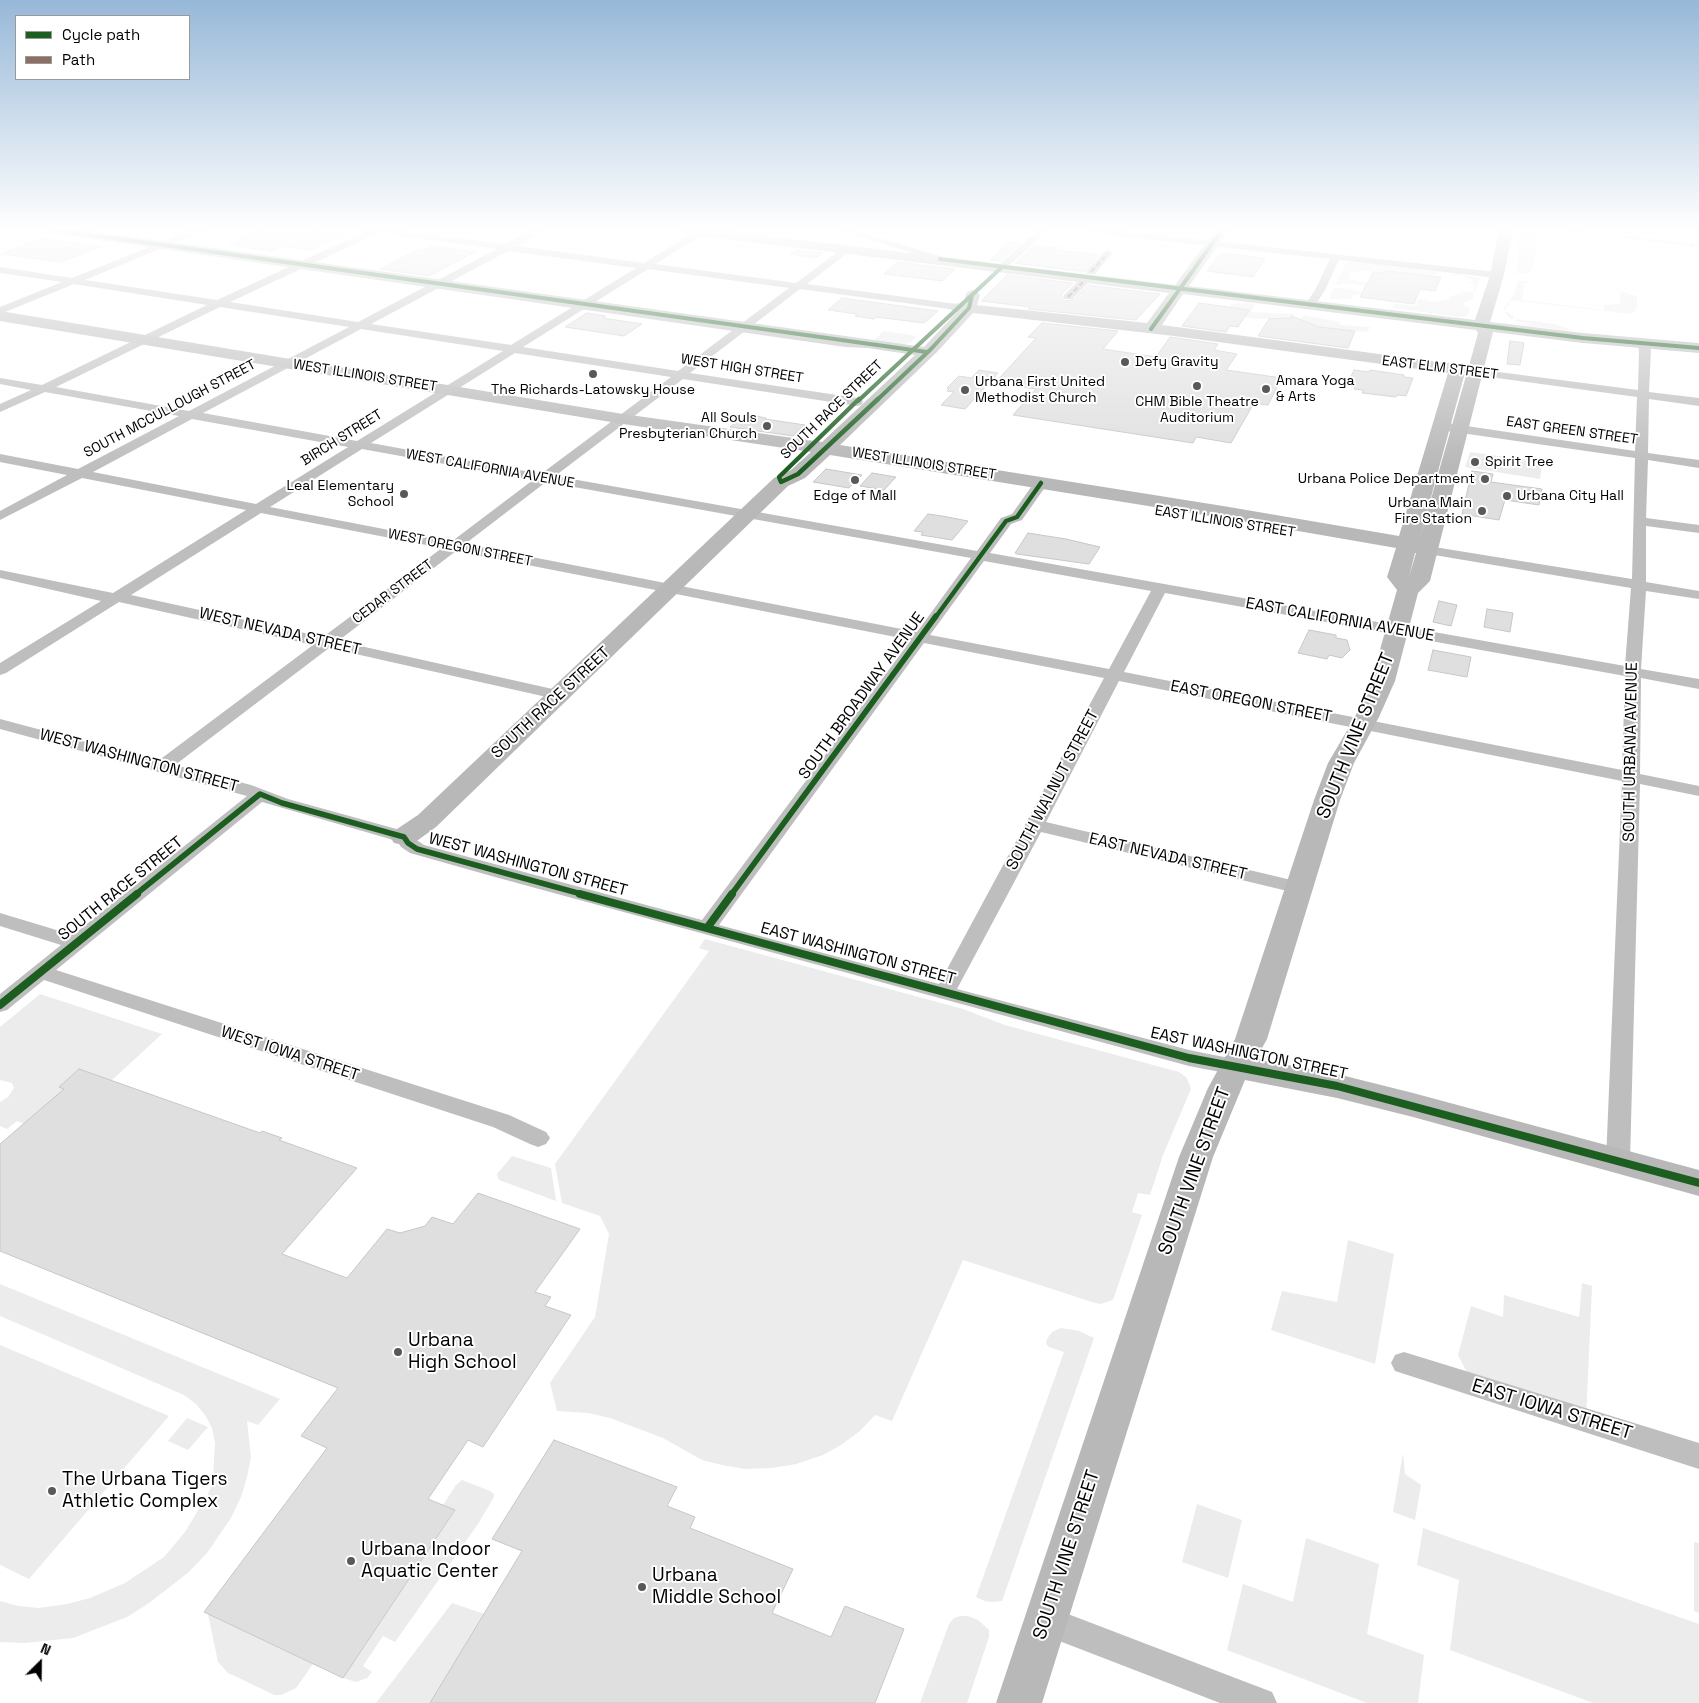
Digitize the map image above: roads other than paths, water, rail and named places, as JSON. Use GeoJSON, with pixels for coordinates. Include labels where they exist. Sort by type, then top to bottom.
{"type":"FeatureCollection","features":[{"type":"Feature","properties":{"kind":"street"},"geometry":{"type":"LineString","coordinates":[[0,408],[207,309]]}},
{"type":"Feature","properties":{"kind":"street","name":"WEST HIGH STREET"},"geometry":{"type":"LineString","coordinates":[[253,309],[857,402]]}},
{"type":"Feature","properties":{"kind":"street","name":"SOUTH MCCULLOUGH STREET"},"geometry":{"type":"LineString","coordinates":[[0,516],[391,309]]}},
{"type":"Feature","properties":{"kind":"street","name":"BIRCH STREET"},"geometry":{"type":"LineString","coordinates":[[0,670],[577,309]]}},
{"type":"Feature","properties":{"kind":"street"},"geometry":{"type":"LineString","coordinates":[[615,309],[845,342],[860,348],[917,354]]}},
{"type":"Feature","properties":{"kind":"street","name":"CEDAR STREET"},"geometry":{"type":"LineString","coordinates":[[161,767],[769,309]]}},
{"type":"Feature","properties":{"kind":"street","name":"SOUTH RACE STREET"},"geometry":{"type":"LineString","coordinates":[[815,450],[917,354],[960,309]]}},
{"type":"Feature","properties":{"kind":"street","name":"EAST ELM STREET"},"geometry":{"type":"LineString","coordinates":[[1012,309],[1410,365],[1444,374],[1460,364],[1475,372],[1699,402]]}},
{"type":"Feature","properties":{"kind":"street"},"geometry":{"type":"LineString","coordinates":[[1151,329],[1165,309]]}},
{"type":"Feature","properties":{"kind":"street"},"geometry":{"type":"LineString","coordinates":[[1346,309],[1643,344],[1699,348]]}},
{"type":"Feature","properties":{"kind":"street"},"geometry":{"type":"LineString","coordinates":[[1408,590],[1398,577],[1440,426],[1472,331],[1481,326],[1486,309]]}},
{"type":"Feature","properties":{"kind":"street","name":"WEST ILLINOIS STREET"},"geometry":{"type":"LineString","coordinates":[[0,316],[1032,486]]}},
{"type":"Feature","properties":{"kind":"street","name":"SOUTH VINE STREET"},"geometry":{"type":"LineString","coordinates":[[1019,1703],[1047,1621],[1175,1218],[1207,1127],[1224,1088],[1251,1039],[1327,800],[1341,763],[1383,681],[1408,590],[1419,581],[1486,333],[1481,326]]}},
{"type":"Feature","properties":{"kind":"street","name":"SOUTH URBANA AVENUE"},"geometry":{"type":"LineString","coordinates":[[1618,1161],[1632,778],[1633,672],[1639,585],[1639,521],[1643,456],[1645,350],[1643,344]]}},
{"type":"Feature","properties":{"kind":"street","name":"SOUTH RACE STREET"},"geometry":{"type":"LineString","coordinates":[[404,837],[428,821],[781,482],[798,474],[815,450],[857,402],[917,354]]}},
{"type":"Feature","properties":{"kind":"street","name":"WEST CALIFORNIA AVENUE"},"geometry":{"type":"LineString","coordinates":[[0,381],[980,557]]}},
{"type":"Feature","properties":{"kind":"street","name":"EAST GREEN STREET"},"geometry":{"type":"LineString","coordinates":[[1440,426],[1699,464]]}},
{"type":"Feature","properties":{"kind":"street","name":"WEST OREGON STREET"},"geometry":{"type":"LineString","coordinates":[[0,458],[921,639]]}},
{"type":"Feature","properties":{"kind":"street"},"geometry":{"type":"LineString","coordinates":[[1432,458],[1452,460]]}},
{"type":"Feature","properties":{"kind":"street","name":"SOUTH BROADWAY AVENUE"},"geometry":{"type":"LineString","coordinates":[[707,928],[1006,521],[1017,517],[1032,486]]}},
{"type":"Feature","properties":{"kind":"street","name":"EAST ILLINOIS STREET"},"geometry":{"type":"LineString","coordinates":[[1032,486],[1699,595]]}},
{"type":"Feature","properties":{"kind":"street"},"geometry":{"type":"LineString","coordinates":[[1418,507],[1439,510]]}},
{"type":"Feature","properties":{"kind":"street"},"geometry":{"type":"LineString","coordinates":[[1639,521],[1699,529]]}},
{"type":"Feature","properties":{"kind":"street","name":"EAST CALIFORNIA AVENUE"},"geometry":{"type":"LineString","coordinates":[[980,557],[1397,629],[1699,684]]}},
{"type":"Feature","properties":{"kind":"street","name":"WEST NEVADA STREET"},"geometry":{"type":"LineString","coordinates":[[0,574],[96,595],[126,598],[560,695]]}},
{"type":"Feature","properties":{"kind":"street","name":"SOUTH WALNUT STREET"},"geometry":{"type":"LineString","coordinates":[[945,992],[1160,588]]}},
{"type":"Feature","properties":{"kind":"street","name":"EAST OREGON STREET"},"geometry":{"type":"LineString","coordinates":[[921,639],[1362,724],[1699,792]]}},
{"type":"Feature","properties":{"kind":"street","name":"WEST WASHINGTON STREET"},"geometry":{"type":"LineString","coordinates":[[0,724],[260,794],[282,803],[404,837],[408,843],[422,851],[707,928]]}},
{"type":"Feature","properties":{"kind":"street","name":"SOUTH RACE STREET"},"geometry":{"type":"LineString","coordinates":[[0,1006],[260,794]]}},
{"type":"Feature","properties":{"kind":"street","name":"EAST NEVADA STREET"},"geometry":{"type":"LineString","coordinates":[[1035,826],[1300,888]]}},
{"type":"Feature","properties":{"kind":"street"},"geometry":{"type":"LineString","coordinates":[[0,919],[76,943]]}},
{"type":"Feature","properties":{"kind":"street","name":"EAST WASHINGTON STREET"},"geometry":{"type":"LineString","coordinates":[[707,928],[1180,1056],[1337,1086],[1699,1183]]}},
{"type":"Feature","properties":{"kind":"street","name":"WEST IOWA STREET"},"geometry":{"type":"LineString","coordinates":[[41,972],[500,1121],[538,1138]]}},
{"type":"Feature","properties":{"kind":"street","name":"EAST IOWA STREET"},"geometry":{"type":"LineString","coordinates":[[1404,1363],[1699,1456]]}},
{"type":"Feature","properties":{"kind":"street"},"geometry":{"type":"LineString","coordinates":[[1047,1621],[1261,1703]]}},
{"type":"Feature","properties":{"kind":"place","name":"Defy Gravity"},"geometry":{"type":"Point","coordinates":[1125,362]}},
{"type":"Feature","properties":{"kind":"place","name":"The Richards-Latowsky House"},"geometry":{"type":"Point","coordinates":[593,374]}},
{"type":"Feature","properties":{"kind":"place","name":"CHM Bible Theatre Auditorium"},"geometry":{"type":"Point","coordinates":[1197,386]}},
{"type":"Feature","properties":{"kind":"place","name":"Amara Yoga & Arts"},"geometry":{"type":"Point","coordinates":[1266,389]}},
{"type":"Feature","properties":{"kind":"place","name":"Urbana First United Methodist Church"},"geometry":{"type":"Point","coordinates":[965,390]}},
{"type":"Feature","properties":{"kind":"place","name":"All Souls Presbyterian Church"},"geometry":{"type":"Point","coordinates":[767,426]}},
{"type":"Feature","properties":{"kind":"place","name":"Spirit Tree"},"geometry":{"type":"Point","coordinates":[1475,462]}},
{"type":"Feature","properties":{"kind":"place","name":"Urbana Police Department"},"geometry":{"type":"Point","coordinates":[1485,479]}},
{"type":"Feature","properties":{"kind":"place","name":"Edge of Mall"},"geometry":{"type":"Point","coordinates":[855,480]}},
{"type":"Feature","properties":{"kind":"place","name":"Leal Elementary School"},"geometry":{"type":"Point","coordinates":[404,494]}},
{"type":"Feature","properties":{"kind":"place","name":"Urbana City Hall"},"geometry":{"type":"Point","coordinates":[1507,496]}},
{"type":"Feature","properties":{"kind":"place","name":"Urbana Main Fire Station"},"geometry":{"type":"Point","coordinates":[1482,511]}},
{"type":"Feature","properties":{"kind":"place","name":"Urbana High School"},"geometry":{"type":"Point","coordinates":[398,1352]}},
{"type":"Feature","properties":{"kind":"place","name":"The Urbana Tigers Athletic Complex"},"geometry":{"type":"Point","coordinates":[52,1491]}},
{"type":"Feature","properties":{"kind":"place","name":"Urbana Indoor Aquatic Center"},"geometry":{"type":"Point","coordinates":[351,1561]}},
{"type":"Feature","properties":{"kind":"place","name":"Urbana Middle School"},"geometry":{"type":"Point","coordinates":[642,1587]}}]}
